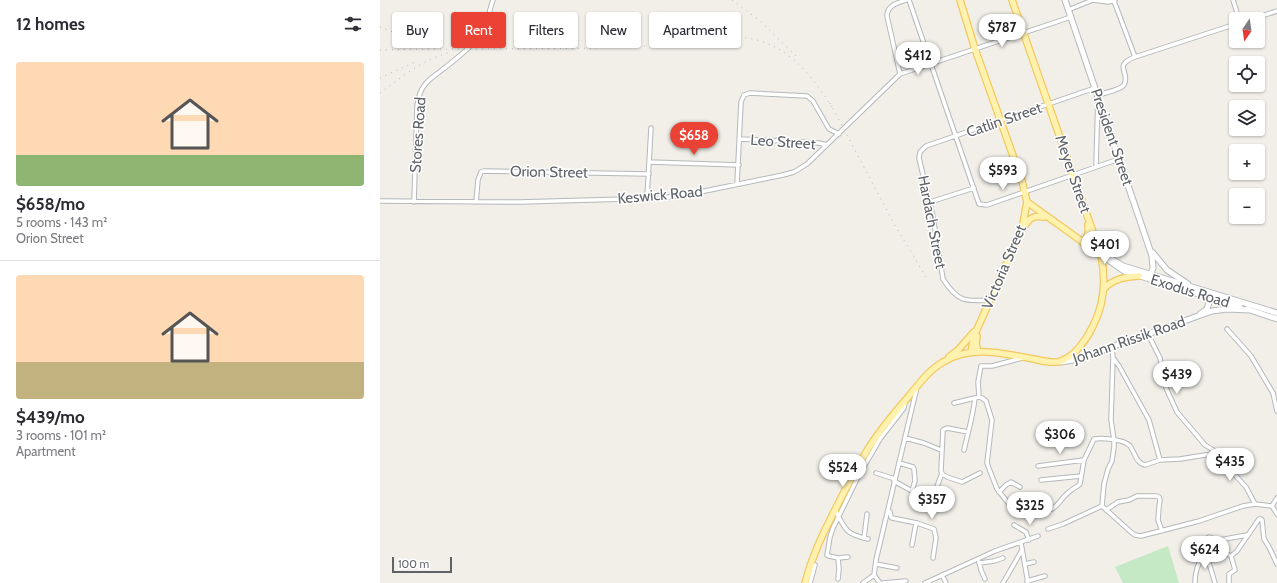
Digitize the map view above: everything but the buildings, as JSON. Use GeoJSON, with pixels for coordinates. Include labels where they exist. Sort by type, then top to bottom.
{"type":"FeatureCollection","features":[{"type":"Feature","properties":{"kind":"main road","name":"Victoria Street"},"geometry":{"type":"LineString","coordinates":[[960,0],[975,49],[1025,192],[1027,202],[1022,229],[973,339],[971,352]]}},
{"type":"Feature","properties":{"kind":"main road","name":"Meyer Street"},"geometry":{"type":"LineString","coordinates":[[1012,0],[1101,255],[1104,269],[1104,289],[1100,310],[1090,333],[1069,357],[1060,362]]}},
{"type":"Feature","properties":{"kind":"main road","name":"Exodus Road"},"geometry":{"type":"LineString","coordinates":[[1027,202],[1101,255]]}},
{"type":"Feature","properties":{"kind":"main road"},"geometry":{"type":"LineString","coordinates":[[1022,229],[1033,216],[1046,217]]}},
{"type":"Feature","properties":{"kind":"main road"},"geometry":{"type":"LineString","coordinates":[[1083,243],[1088,234],[1088,217]]}},
{"type":"Feature","properties":{"kind":"main road"},"geometry":{"type":"LineString","coordinates":[[1104,289],[1110,283],[1129,277],[1139,276]]}},
{"type":"Feature","properties":{"kind":"main road","name":"Victoria Street"},"geometry":{"type":"LineString","coordinates":[[978,352],[976,344],[979,326]]}},
{"type":"Feature","properties":{"kind":"main road"},"geometry":{"type":"LineString","coordinates":[[944,361],[962,346],[979,326]]}},
{"type":"Feature","properties":{"kind":"main road","name":"Johann Rissik Road"},"geometry":{"type":"LineString","coordinates":[[805,583],[816,548],[869,448],[906,399],[927,375],[944,361],[971,352],[993,352],[1047,362],[1060,362]]}},
{"type":"Feature","properties":{"kind":"street","name":"Stores Road"},"geometry":{"type":"LineString","coordinates":[[414,202],[417,106],[420,92],[427,82],[458,58],[478,38],[483,30],[493,0]]}},
{"type":"Feature","properties":{"kind":"street"},"geometry":{"type":"LineString","coordinates":[[1070,17],[1024,32],[975,49],[930,64],[900,74],[887,11],[890,7],[908,0],[930,64],[955,136],[974,188],[979,204],[987,205],[1120,159]]}},
{"type":"Feature","properties":{"kind":"street","name":"President Street"},"geometry":{"type":"LineString","coordinates":[[1065,0],[1150,249],[1153,262],[1150,277]]}},
{"type":"Feature","properties":{"kind":"street"},"geometry":{"type":"LineString","coordinates":[[1068,10],[1094,0],[1108,2],[1115,0],[1136,57]]}},
{"type":"Feature","properties":{"kind":"street"},"geometry":{"type":"LineString","coordinates":[[1233,0],[1237,12]]}},
{"type":"Feature","properties":{"kind":"street"},"geometry":{"type":"LineString","coordinates":[[1265,15],[1277,11]]}},
{"type":"Feature","properties":{"kind":"street"},"geometry":{"type":"LineString","coordinates":[[1096,167],[1098,95],[1120,88],[1124,84],[1124,63],[1136,57],[1229,26]]}},
{"type":"Feature","properties":{"kind":"street","name":"Keswick Road"},"geometry":{"type":"LineString","coordinates":[[380,201],[476,202],[678,196],[794,172],[807,164],[900,74]]}},
{"type":"Feature","properties":{"kind":"street","name":"Catlin Street"},"geometry":{"type":"LineString","coordinates":[[919,158],[920,152],[926,146],[1095,88]]}},
{"type":"Feature","properties":{"kind":"street"},"geometry":{"type":"LineString","coordinates":[[737,184],[741,102],[744,95],[750,93],[805,96],[813,102],[829,129],[839,134]]}},
{"type":"Feature","properties":{"kind":"street"},"geometry":{"type":"LineString","coordinates":[[647,198],[651,128]]}},
{"type":"Feature","properties":{"kind":"street","name":"Leo Street"},"geometry":{"type":"LineString","coordinates":[[740,139],[819,143],[827,145]]}},
{"type":"Feature","properties":{"kind":"street","name":"Hardach Street"},"geometry":{"type":"LineString","coordinates":[[919,158],[930,202],[943,279],[947,285],[964,300],[971,302],[990,300]]}},
{"type":"Feature","properties":{"kind":"street"},"geometry":{"type":"LineString","coordinates":[[649,162],[739,165]]}},
{"type":"Feature","properties":{"kind":"street","name":"Orion Street"},"geometry":{"type":"LineString","coordinates":[[476,202],[478,180],[481,172],[484,171],[649,174]]}},
{"type":"Feature","properties":{"kind":"street"},"geometry":{"type":"LineString","coordinates":[[930,202],[974,188]]}},
{"type":"Feature","properties":{"kind":"street","name":"Exodus Road"},"geometry":{"type":"LineString","coordinates":[[1096,241],[1105,254],[1111,259],[1150,277],[1212,296],[1277,313]]}},
{"type":"Feature","properties":{"kind":"street"},"geometry":{"type":"LineString","coordinates":[[1150,249],[1167,270],[1192,287]]}},
{"type":"Feature","properties":{"kind":"street","name":"Exodus Road"},"geometry":{"type":"LineString","coordinates":[[1101,255],[1120,268],[1139,276],[1150,277],[1192,287],[1212,296],[1277,319]]}},
{"type":"Feature","properties":{"kind":"street","name":"Johann Rissik Road"},"geometry":{"type":"LineString","coordinates":[[1198,316],[1207,308],[1212,296]]}},
{"type":"Feature","properties":{"kind":"street","name":"Johann Rissik Road"},"geometry":{"type":"LineString","coordinates":[[1060,362],[1073,360],[1112,347],[1212,311],[1227,309],[1250,310]]}},
{"type":"Feature","properties":{"kind":"street"},"geometry":{"type":"LineString","coordinates":[[1227,329],[1250,356],[1275,393],[1277,411]]}},
{"type":"Feature","properties":{"kind":"street"},"geometry":{"type":"LineString","coordinates":[[1148,334],[1160,358],[1166,388],[1177,412],[1206,445],[1218,453],[1246,487],[1255,504]]}},
{"type":"Feature","properties":{"kind":"street"},"geometry":{"type":"LineString","coordinates":[[1102,506],[1106,475],[1112,461],[1114,440],[1111,420],[1112,347]]}},
{"type":"Feature","properties":{"kind":"street"},"geometry":{"type":"LineString","coordinates":[[964,450],[977,398],[981,366],[992,366],[1025,358]]}},
{"type":"Feature","properties":{"kind":"street"},"geometry":{"type":"LineString","coordinates":[[1113,358],[1149,420],[1160,460]]}},
{"type":"Feature","properties":{"kind":"street"},"geometry":{"type":"LineString","coordinates":[[863,583],[874,575],[894,480],[918,385]]}},
{"type":"Feature","properties":{"kind":"street"},"geometry":{"type":"LineString","coordinates":[[954,403],[977,398],[982,398],[986,401],[992,420],[987,463],[999,492],[1017,512],[1032,503]]}},
{"type":"Feature","properties":{"kind":"street"},"geometry":{"type":"LineString","coordinates":[[848,557],[838,558],[828,556],[827,554],[830,537],[833,528],[859,474],[880,439],[904,408],[906,399]]}},
{"type":"Feature","properties":{"kind":"street"},"geometry":{"type":"LineString","coordinates":[[934,492],[942,473],[941,450],[943,430],[947,428],[968,432]]}},
{"type":"Feature","properties":{"kind":"street"},"geometry":{"type":"LineString","coordinates":[[905,438],[924,443],[941,450]]}},
{"type":"Feature","properties":{"kind":"street"},"geometry":{"type":"LineString","coordinates":[[1052,509],[1057,506],[1068,492],[1080,484],[1080,476],[1084,460],[1093,440],[1095,439],[1114,440],[1128,445],[1142,465],[1160,460],[1180,459],[1218,453]]}},
{"type":"Feature","properties":{"kind":"street"},"geometry":{"type":"LineString","coordinates":[[1038,466],[1084,460]]}},
{"type":"Feature","properties":{"kind":"street"},"geometry":{"type":"LineString","coordinates":[[899,463],[913,467],[914,469],[915,481],[912,491]]}},
{"type":"Feature","properties":{"kind":"street"},"geometry":{"type":"LineString","coordinates":[[876,473],[894,480],[935,504]]}},
{"type":"Feature","properties":{"kind":"street"},"geometry":{"type":"LineString","coordinates":[[942,473],[947,477],[962,482],[980,473]]}},
{"type":"Feature","properties":{"kind":"street"},"geometry":{"type":"LineString","coordinates":[[1040,480],[1080,476]]}},
{"type":"Feature","properties":{"kind":"street"},"geometry":{"type":"LineString","coordinates":[[999,492],[1011,482],[1020,487]]}},
{"type":"Feature","properties":{"kind":"street"},"geometry":{"type":"LineString","coordinates":[[1106,510],[1118,502],[1129,500],[1137,496],[1159,497],[1158,515],[1162,531]]}},
{"type":"Feature","properties":{"kind":"street"},"geometry":{"type":"LineString","coordinates":[[1272,506],[1277,498]]}},
{"type":"Feature","properties":{"kind":"street"},"geometry":{"type":"LineString","coordinates":[[1102,506],[1135,535],[1144,536],[1199,521],[1243,506],[1255,504],[1272,506]]}},
{"type":"Feature","properties":{"kind":"street"},"geometry":{"type":"LineString","coordinates":[[1048,529],[1102,506]]}},
{"type":"Feature","properties":{"kind":"street"},"geometry":{"type":"LineString","coordinates":[[1272,506],[1277,514]]}},
{"type":"Feature","properties":{"kind":"street"},"geometry":{"type":"LineString","coordinates":[[835,510],[846,531],[866,539],[867,514]]}},
{"type":"Feature","properties":{"kind":"street"},"geometry":{"type":"LineString","coordinates":[[888,510],[892,518],[916,523],[934,529],[936,538],[933,558]]}},
{"type":"Feature","properties":{"kind":"street"},"geometry":{"type":"LineString","coordinates":[[1231,556],[1237,550],[1258,520],[1261,519],[1264,539],[1277,564]]}},
{"type":"Feature","properties":{"kind":"street"},"geometry":{"type":"LineString","coordinates":[[912,545],[916,523]]}},
{"type":"Feature","properties":{"kind":"street"},"geometry":{"type":"LineString","coordinates":[[1014,525],[1026,532],[1029,540]]}},
{"type":"Feature","properties":{"kind":"street"},"geometry":{"type":"LineString","coordinates":[[1215,583],[1204,541],[1209,537],[1217,540],[1225,540],[1247,535]]}},
{"type":"Feature","properties":{"kind":"street"},"geometry":{"type":"LineString","coordinates":[[925,583],[979,561],[995,551],[1038,536]]}},
{"type":"Feature","properties":{"kind":"street"},"geometry":{"type":"LineString","coordinates":[[1021,543],[1028,582],[1046,576]]}},
{"type":"Feature","properties":{"kind":"street"},"geometry":{"type":"LineString","coordinates":[[1003,583],[1022,550]]}},
{"type":"Feature","properties":{"kind":"street"},"geometry":{"type":"LineString","coordinates":[[1195,583],[1195,576],[1198,567],[1202,558],[1207,552],[1211,551],[1231,556]]}},
{"type":"Feature","properties":{"kind":"street"},"geometry":{"type":"LineString","coordinates":[[1229,583],[1229,574],[1235,570],[1231,556]]}},
{"type":"Feature","properties":{"kind":"street"},"geometry":{"type":"LineString","coordinates":[[838,558],[838,579]]}},
{"type":"Feature","properties":{"kind":"street"},"geometry":{"type":"LineString","coordinates":[[979,561],[994,561],[1003,558]]}},
{"type":"Feature","properties":{"kind":"street"},"geometry":{"type":"LineString","coordinates":[[979,561],[985,579]]}},
{"type":"Feature","properties":{"kind":"street"},"geometry":{"type":"LineString","coordinates":[[1025,564],[1034,562]]}},
{"type":"Feature","properties":{"kind":"street"},"geometry":{"type":"LineString","coordinates":[[876,564],[897,568]]}},
{"type":"Feature","properties":{"kind":"street"},"geometry":{"type":"LineString","coordinates":[[810,583],[815,565]]}},
{"type":"Feature","properties":{"kind":"street"},"geometry":{"type":"LineString","coordinates":[[874,575],[880,583]]}},
{"type":"Feature","properties":{"kind":"street"},"geometry":{"type":"LineString","coordinates":[[942,575],[946,583]]}},
{"type":"Feature","properties":{"kind":"street"},"geometry":{"type":"LineString","coordinates":[[883,583],[906,581]]}},
{"type":"Feature","properties":{"kind":"green space"},"geometry":{"type":"Polygon","coordinates":[[[1168,546],[1179,583],[1123,583],[1115,567],[1168,546]]]}},
{"type":"Feature","properties":{"kind":"railway"},"geometry":{"type":"LineString","coordinates":[[732,0],[759,20],[796,56]]}},
{"type":"Feature","properties":{"kind":"railway"},"geometry":{"type":"LineString","coordinates":[[380,27],[392,32]]}},
{"type":"Feature","properties":{"kind":"railway"},"geometry":{"type":"LineString","coordinates":[[380,50],[631,47],[724,37],[749,38],[770,45],[792,58],[801,66],[832,107]]}},
{"type":"Feature","properties":{"kind":"railway"},"geometry":{"type":"LineString","coordinates":[[380,93],[423,63],[452,52]]}},
{"type":"Feature","properties":{"kind":"railway"},"geometry":{"type":"LineString","coordinates":[[380,78],[417,61]]}},
{"type":"Feature","properties":{"kind":"railway"},"geometry":{"type":"LineString","coordinates":[[830,103],[893,222],[926,277]]}}]}
